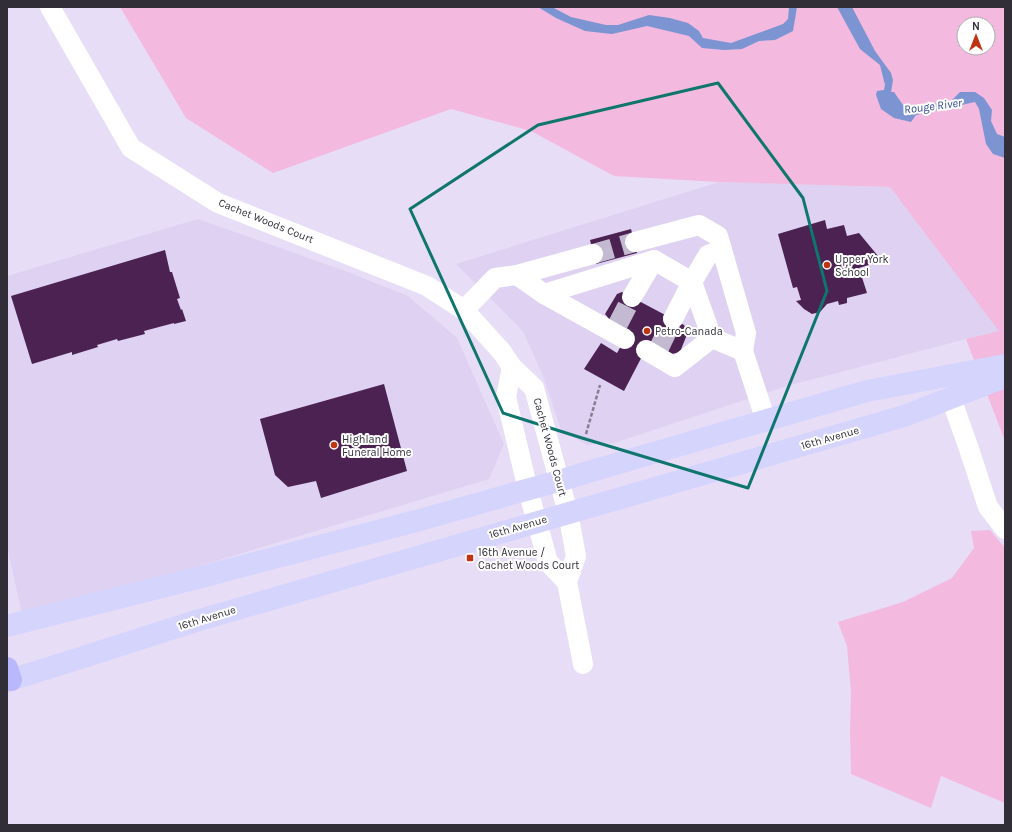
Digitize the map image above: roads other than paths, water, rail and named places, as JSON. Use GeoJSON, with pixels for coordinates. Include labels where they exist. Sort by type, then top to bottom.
{"type":"FeatureCollection","features":[{"type":"Feature","properties":{"kind":"main road"},"geometry":{"type":"LineString","coordinates":[[7,626],[412,522],[559,482],[867,392],[1005,365]]}},
{"type":"Feature","properties":{"kind":"main road","name":"16th Avenue"},"geometry":{"type":"LineString","coordinates":[[8,676],[74,660],[196,621],[904,416],[1005,377]]}},
{"type":"Feature","properties":{"kind":"street","name":"Cachet Woods Court"},"geometry":{"type":"LineString","coordinates":[[50,7],[131,148],[218,202],[427,286],[464,310],[502,352],[512,367],[534,388],[568,513],[576,556],[567,582]]}},
{"type":"Feature","properties":{"kind":"street"},"geometry":{"type":"LineString","coordinates":[[635,242],[699,225],[718,236],[746,333],[743,351],[766,421]]}},
{"type":"Feature","properties":{"kind":"street"},"geometry":{"type":"LineString","coordinates":[[673,319],[708,255],[722,250]]}},
{"type":"Feature","properties":{"kind":"street"},"geometry":{"type":"LineString","coordinates":[[464,310],[494,278],[517,275],[593,254]]}},
{"type":"Feature","properties":{"kind":"street"},"geometry":{"type":"LineString","coordinates":[[544,294],[654,260],[692,282],[712,338],[743,351]]}},
{"type":"Feature","properties":{"kind":"street"},"geometry":{"type":"LineString","coordinates":[[632,297],[654,260]]}},
{"type":"Feature","properties":{"kind":"street"},"geometry":{"type":"LineString","coordinates":[[517,275],[544,294],[618,332]]}},
{"type":"Feature","properties":{"kind":"street"},"geometry":{"type":"LineString","coordinates":[[653,351],[676,367],[712,338]]}},
{"type":"Feature","properties":{"kind":"street"},"geometry":{"type":"LineString","coordinates":[[512,367],[506,396],[528,490],[548,562],[567,582],[583,664]]}},
{"type":"Feature","properties":{"kind":"street"},"geometry":{"type":"LineString","coordinates":[[951,398],[988,507],[1005,529]]}},
{"type":"Feature","properties":{"kind":"water"},"geometry":{"type":"Polygon","coordinates":[[[538,7],[552,7],[571,17],[606,25],[618,25],[649,15],[670,18],[688,23],[699,31],[703,38],[731,43],[783,24],[788,19],[789,7],[797,7],[793,31],[775,40],[759,41],[742,49],[724,50],[702,48],[689,36],[647,26],[612,34],[585,31],[556,18],[538,7]]]}},
{"type":"Feature","properties":{"kind":"water","name":"Rouge River"},"geometry":{"type":"Polygon","coordinates":[[[837,7],[852,7],[875,51],[891,73],[893,80],[891,92],[894,92],[903,105],[913,107],[951,101],[960,92],[975,92],[984,98],[992,110],[991,121],[997,134],[1005,137],[1005,158],[993,154],[986,144],[979,109],[975,102],[916,115],[911,122],[894,118],[881,109],[876,95],[877,91],[884,90],[885,85],[880,65],[860,49],[837,7]]]}},
{"type":"Feature","properties":{"kind":"tunnel"},"geometry":{"type":"LineString","coordinates":[[593,254],[635,242]]}},
{"type":"Feature","properties":{"kind":"tunnel"},"geometry":{"type":"LineString","coordinates":[[618,324],[632,297]]}},
{"type":"Feature","properties":{"kind":"tunnel"},"geometry":{"type":"LineString","coordinates":[[659,348],[673,319]]}},
{"type":"Feature","properties":{"kind":"place","name":"Upper York School"},"geometry":{"type":"Point","coordinates":[827,265]}},
{"type":"Feature","properties":{"kind":"place","name":"Petro-Canada"},"geometry":{"type":"Point","coordinates":[647,331]}},
{"type":"Feature","properties":{"kind":"place","name":"Highland Funeral Home"},"geometry":{"type":"Point","coordinates":[334,445]}},
{"type":"Feature","properties":{"kind":"place","name":"16th Avenue / Cachet Woods Court"},"geometry":{"type":"Point","coordinates":[470,558]}}]}
